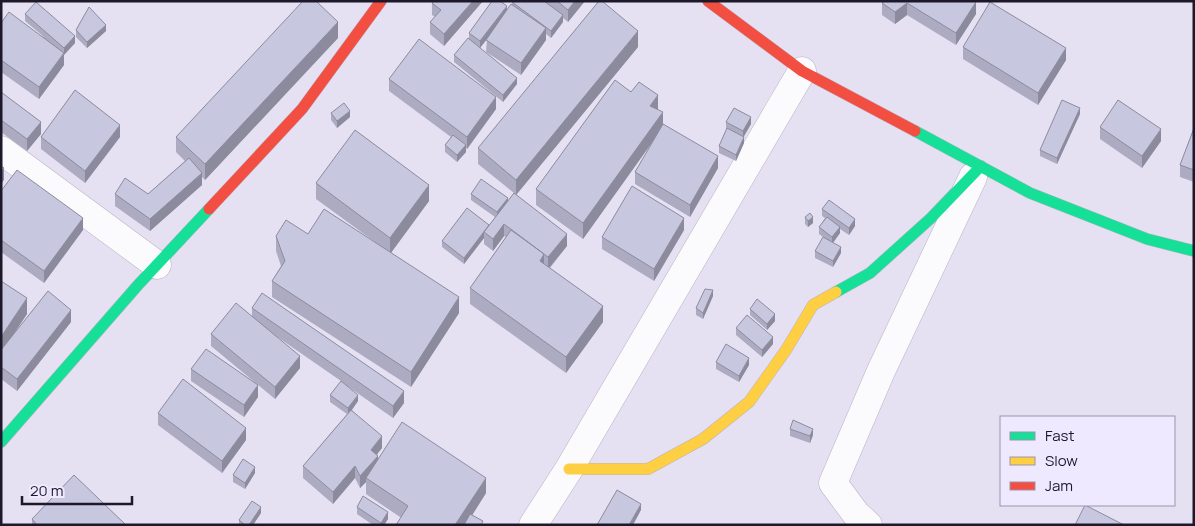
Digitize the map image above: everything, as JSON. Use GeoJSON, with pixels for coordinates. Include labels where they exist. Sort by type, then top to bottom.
{"type":"FeatureCollection","features":[{"type":"Feature","properties":{"kind":"street"},"geometry":{"type":"LineString","coordinates":[[1,442],[157,265],[302,109],[381,1]]}},
{"type":"Feature","properties":{"kind":"street"},"geometry":{"type":"LineString","coordinates":[[708,1],[802,71],[978,168],[1030,193],[1147,239],[1194,251]]}},
{"type":"Feature","properties":{"kind":"street"},"geometry":{"type":"LineString","coordinates":[[533,525],[569,469],[802,71]]}},
{"type":"Feature","properties":{"kind":"street"},"geometry":{"type":"LineString","coordinates":[[1,150],[157,265]]}},
{"type":"Feature","properties":{"kind":"street"},"geometry":{"type":"LineString","coordinates":[[569,469],[648,469],[703,439],[749,402],[786,350],[813,305],[870,273],[931,218],[978,168]]}},
{"type":"Feature","properties":{"kind":"street"},"geometry":{"type":"LineString","coordinates":[[868,525],[856,514],[833,483],[881,371],[978,168]]}},
{"type":"Feature","properties":{"kind":"building"},"geometry":{"type":"Polygon","coordinates":[[[303,1],[316,1],[338,22],[205,164],[176,137],[303,1]]]}},
{"type":"Feature","properties":{"kind":"building"},"geometry":{"type":"Polygon","coordinates":[[[433,1],[473,1],[444,34],[430,22],[441,10],[432,3],[433,1]]]}},
{"type":"Feature","properties":{"kind":"building"},"geometry":{"type":"Polygon","coordinates":[[[492,1],[500,1],[507,6],[480,41],[469,33],[492,1]]]}},
{"type":"Feature","properties":{"kind":"building"},"geometry":{"type":"Polygon","coordinates":[[[513,1],[544,1],[563,15],[551,31],[513,1]]]}},
{"type":"Feature","properties":{"kind":"building"},"geometry":{"type":"Polygon","coordinates":[[[557,1],[575,1],[568,10],[557,1]]]}},
{"type":"Feature","properties":{"kind":"building"},"geometry":{"type":"Polygon","coordinates":[[[599,1],[602,1],[638,31],[516,180],[478,148],[599,1]]]}},
{"type":"Feature","properties":{"kind":"building"},"geometry":{"type":"Polygon","coordinates":[[[884,1],[976,2],[956,33],[907,3],[895,12],[882,3],[884,1]]]}},
{"type":"Feature","properties":{"kind":"building"},"geometry":{"type":"Polygon","coordinates":[[[36,2],[75,36],[64,48],[25,14],[36,2]]]}},
{"type":"Feature","properties":{"kind":"building"},"geometry":{"type":"Polygon","coordinates":[[[990,2],[1066,48],[1038,93],[963,47],[990,2]]]}},
{"type":"Feature","properties":{"kind":"building"},"geometry":{"type":"Polygon","coordinates":[[[511,4],[546,28],[521,63],[486,40],[511,4]]]}},
{"type":"Feature","properties":{"kind":"building"},"geometry":{"type":"Polygon","coordinates":[[[89,7],[106,25],[87,42],[76,30],[89,7]]]}},
{"type":"Feature","properties":{"kind":"building"},"geometry":{"type":"Polygon","coordinates":[[[9,12],[64,53],[39,87],[1,60],[1,23],[9,12]]]}},
{"type":"Feature","properties":{"kind":"building"},"geometry":{"type":"Polygon","coordinates":[[[468,38],[517,78],[503,95],[454,55],[468,38]]]}},
{"type":"Feature","properties":{"kind":"building"},"geometry":{"type":"Polygon","coordinates":[[[419,39],[496,97],[467,137],[389,79],[419,39]]]}},
{"type":"Feature","properties":{"kind":"building"},"geometry":{"type":"Polygon","coordinates":[[[615,80],[631,92],[639,82],[658,95],[650,106],[663,112],[583,223],[536,189],[615,80]]]}},
{"type":"Feature","properties":{"kind":"building"},"geometry":{"type":"Polygon","coordinates":[[[75,90],[120,125],[85,171],[41,137],[75,90]]]}},
{"type":"Feature","properties":{"kind":"building"},"geometry":{"type":"Polygon","coordinates":[[[1,92],[41,122],[27,139],[1,120],[1,92]]]}},
{"type":"Feature","properties":{"kind":"building"},"geometry":{"type":"Polygon","coordinates":[[[1062,100],[1080,108],[1057,158],[1040,150],[1062,100]]]}},
{"type":"Feature","properties":{"kind":"building"},"geometry":{"type":"Polygon","coordinates":[[[1118,100],[1161,129],[1142,156],[1100,127],[1118,100]]]}},
{"type":"Feature","properties":{"kind":"building"},"geometry":{"type":"Polygon","coordinates":[[[344,103],[350,111],[337,121],[331,113],[344,103]]]}},
{"type":"Feature","properties":{"kind":"building"},"geometry":{"type":"Polygon","coordinates":[[[734,108],[751,117],[743,131],[726,122],[734,108]]]}},
{"type":"Feature","properties":{"kind":"building"},"geometry":{"type":"Polygon","coordinates":[[[663,124],[718,156],[690,205],[635,172],[663,124]]]}},
{"type":"Feature","properties":{"kind":"building"},"geometry":{"type":"Polygon","coordinates":[[[727,128],[744,137],[736,155],[719,146],[727,128]]]}},
{"type":"Feature","properties":{"kind":"building"},"geometry":{"type":"Polygon","coordinates":[[[1194,128],[1194,170],[1180,165],[1194,128]]]}},
{"type":"Feature","properties":{"kind":"building"},"geometry":{"type":"Polygon","coordinates":[[[355,130],[429,185],[390,238],[316,183],[355,130]]]}},
{"type":"Feature","properties":{"kind":"building"},"geometry":{"type":"Polygon","coordinates":[[[453,135],[466,145],[457,155],[445,145],[453,135]]]}},
{"type":"Feature","properties":{"kind":"building"},"geometry":{"type":"Polygon","coordinates":[[[189,158],[202,173],[150,219],[115,194],[125,178],[148,194],[189,158]]]}},
{"type":"Feature","properties":{"kind":"building"},"geometry":{"type":"Polygon","coordinates":[[[17,170],[83,218],[44,271],[1,240],[1,191],[17,170]]]}},
{"type":"Feature","properties":{"kind":"building"},"geometry":{"type":"Polygon","coordinates":[[[481,179],[508,198],[497,212],[471,194],[481,179]]]}},
{"type":"Feature","properties":{"kind":"building"},"geometry":{"type":"Polygon","coordinates":[[[632,186],[684,218],[654,269],[602,237],[632,186]]]}},
{"type":"Feature","properties":{"kind":"building"},"geometry":{"type":"Polygon","coordinates":[[[514,193],[567,234],[548,257],[504,224],[493,239],[484,232],[514,193]]]}},
{"type":"Feature","properties":{"kind":"building"},"geometry":{"type":"Polygon","coordinates":[[[829,200],[855,219],[849,228],[822,209],[829,200]]]}},
{"type":"Feature","properties":{"kind":"building"},"geometry":{"type":"Polygon","coordinates":[[[467,208],[489,225],[464,258],[442,241],[467,208]]]}},
{"type":"Feature","properties":{"kind":"building"},"geometry":{"type":"Polygon","coordinates":[[[324,209],[459,297],[411,372],[272,281],[285,261],[276,236],[286,220],[308,234],[324,209]]]}},
{"type":"Feature","properties":{"kind":"building"},"geometry":{"type":"Polygon","coordinates":[[[810,213],[813,217],[808,221],[805,217],[810,213]]]}},
{"type":"Feature","properties":{"kind":"building"},"geometry":{"type":"Polygon","coordinates":[[[827,217],[840,227],[832,237],[819,227],[827,217]]]}},
{"type":"Feature","properties":{"kind":"building"},"geometry":{"type":"Polygon","coordinates":[[[511,230],[544,254],[540,261],[603,306],[566,357],[470,288],[511,230]]]}},
{"type":"Feature","properties":{"kind":"building"},"geometry":{"type":"Polygon","coordinates":[[[823,237],[841,247],[833,261],[815,251],[823,237]]]}},
{"type":"Feature","properties":{"kind":"building"},"geometry":{"type":"Polygon","coordinates":[[[1,281],[27,298],[1,337],[1,281]]]}},
{"type":"Feature","properties":{"kind":"building"},"geometry":{"type":"Polygon","coordinates":[[[705,289],[713,290],[703,313],[696,308],[705,289]]]}},
{"type":"Feature","properties":{"kind":"building"},"geometry":{"type":"Polygon","coordinates":[[[48,291],[71,310],[17,379],[1,367],[1,350],[48,291]]]}},
{"type":"Feature","properties":{"kind":"building"},"geometry":{"type":"Polygon","coordinates":[[[262,293],[404,391],[393,406],[252,308],[262,293]]]}},
{"type":"Feature","properties":{"kind":"building"},"geometry":{"type":"Polygon","coordinates":[[[757,299],[775,314],[767,324],[750,309],[757,299]]]}},
{"type":"Feature","properties":{"kind":"building"},"geometry":{"type":"Polygon","coordinates":[[[236,303],[300,356],[275,387],[211,334],[236,303]]]}},
{"type":"Feature","properties":{"kind":"building"},"geometry":{"type":"Polygon","coordinates":[[[747,315],[773,337],[762,350],[736,328],[747,315]]]}},
{"type":"Feature","properties":{"kind":"building"},"geometry":{"type":"Polygon","coordinates":[[[726,344],[749,358],[739,376],[716,362],[726,344]]]}},
{"type":"Feature","properties":{"kind":"building"},"geometry":{"type":"Polygon","coordinates":[[[206,349],[258,385],[244,405],[191,369],[206,349]]]}},
{"type":"Feature","properties":{"kind":"building"},"geometry":{"type":"Polygon","coordinates":[[[183,379],[246,428],[222,461],[158,413],[183,379]]]}},
{"type":"Feature","properties":{"kind":"building"},"geometry":{"type":"Polygon","coordinates":[[[341,381],[358,395],[348,408],[330,395],[341,381]]]}},
{"type":"Feature","properties":{"kind":"building"},"geometry":{"type":"Polygon","coordinates":[[[351,410],[382,436],[371,450],[378,456],[360,476],[355,466],[333,492],[303,466],[351,410]]]}},
{"type":"Feature","properties":{"kind":"building"},"geometry":{"type":"Polygon","coordinates":[[[793,420],[813,429],[810,436],[790,429],[793,420]]]}},
{"type":"Feature","properties":{"kind":"building"},"geometry":{"type":"Polygon","coordinates":[[[402,422],[486,478],[455,525],[396,525],[408,506],[366,478],[402,422]]]}},
{"type":"Feature","properties":{"kind":"building"},"geometry":{"type":"Polygon","coordinates":[[[243,459],[255,467],[245,483],[233,475],[243,459]]]}},
{"type":"Feature","properties":{"kind":"building"},"geometry":{"type":"Polygon","coordinates":[[[74,475],[126,525],[37,525],[32,519],[74,475]]]}},
{"type":"Feature","properties":{"kind":"building"},"geometry":{"type":"Polygon","coordinates":[[[617,490],[641,504],[629,525],[597,525],[617,490]]]}},
{"type":"Feature","properties":{"kind":"building"},"geometry":{"type":"Polygon","coordinates":[[[363,496],[388,512],[381,523],[357,507],[363,496]]]}},
{"type":"Feature","properties":{"kind":"building"},"geometry":{"type":"Polygon","coordinates":[[[252,501],[261,507],[249,525],[245,525],[239,520],[252,501]]]}},
{"type":"Feature","properties":{"kind":"building"},"geometry":{"type":"Polygon","coordinates":[[[1084,506],[1087,506],[1124,525],[1075,525],[1084,506]]]}},
{"type":"Feature","properties":{"kind":"building"},"geometry":{"type":"Polygon","coordinates":[[[470,514],[483,521],[481,525],[464,525],[470,514]]]}},
{"type":"Feature","properties":{"kind":"traffic: fast"},"geometry":{"type":"LineString","coordinates":[[915,131],[1030,193],[1147,239],[1194,251]]}},
{"type":"Feature","properties":{"kind":"traffic: fast"},"geometry":{"type":"LineString","coordinates":[[836,292],[870,273],[931,218],[981,166]]}},
{"type":"Feature","properties":{"kind":"traffic: fast"},"geometry":{"type":"LineString","coordinates":[[1,442],[138,285],[209,209]]}},
{"type":"Feature","properties":{"kind":"traffic: slow"},"geometry":{"type":"LineString","coordinates":[[569,469],[648,469],[703,439],[749,402],[786,350],[813,305],[836,292]]}},
{"type":"Feature","properties":{"kind":"traffic: jam"},"geometry":{"type":"LineString","coordinates":[[209,209],[302,109],[381,1]]}},
{"type":"Feature","properties":{"kind":"traffic: jam"},"geometry":{"type":"LineString","coordinates":[[708,1],[802,71],[915,131]]}}]}
